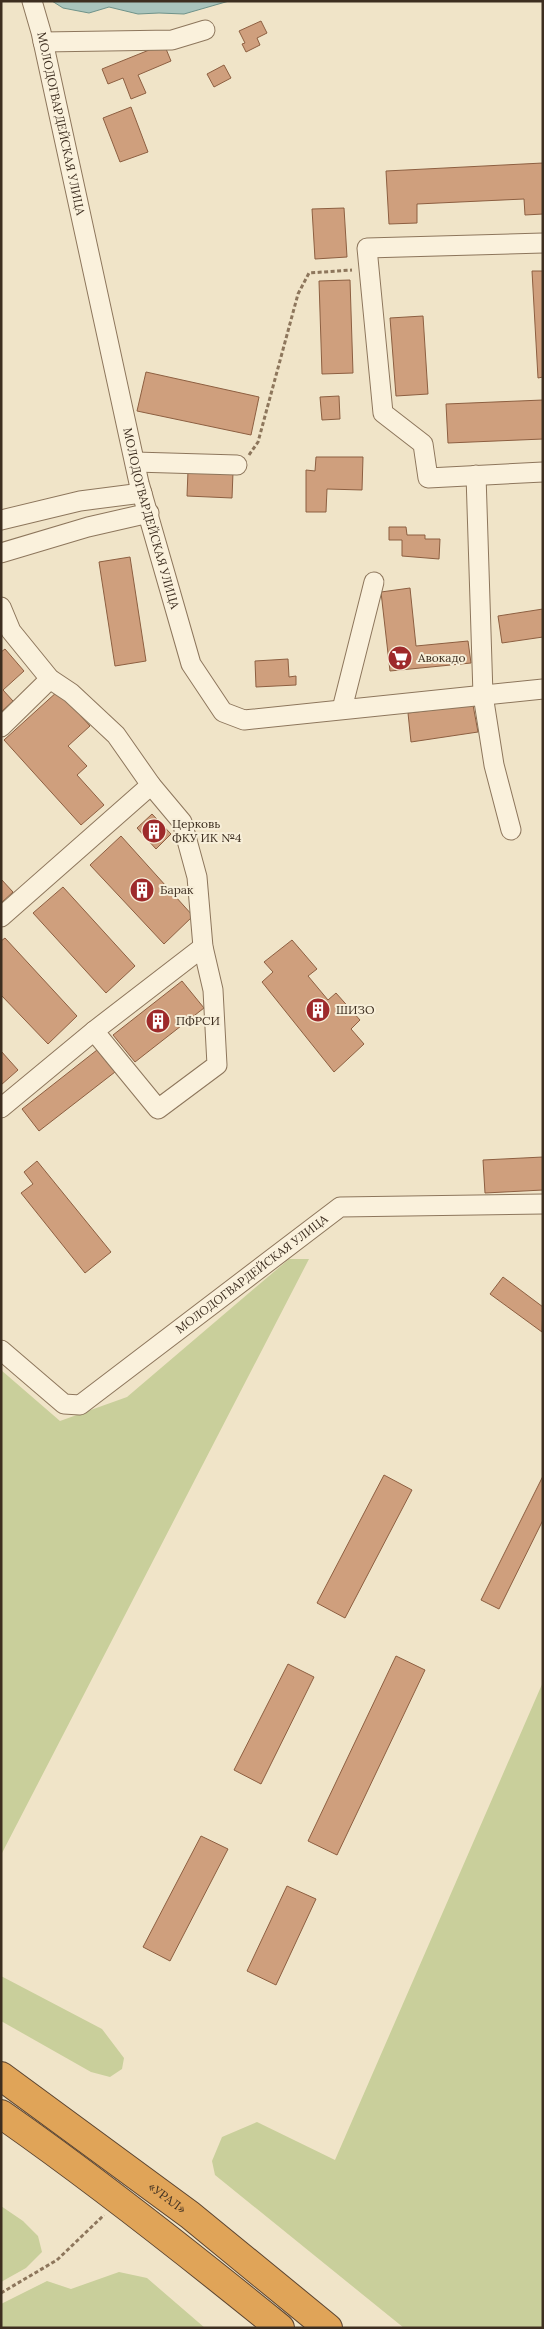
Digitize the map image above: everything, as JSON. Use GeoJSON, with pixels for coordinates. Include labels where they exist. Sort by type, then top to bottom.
{"type":"FeatureCollection","features":[{"type":"Feature","properties":{"kind":"highway","name":"«УРАЛ»"},"geometry":{"type":"LineString","coordinates":[[1,2076],[190,2215],[328,2328]]}},
{"type":"Feature","properties":{"kind":"highway"},"geometry":{"type":"LineString","coordinates":[[1,2114],[119,2200],[280,2328]]}},
{"type":"Feature","properties":{"kind":"street","name":"МОЛОДОГВАРДЕЙСКАЯ УЛИЦА"},"geometry":{"type":"LineString","coordinates":[[32,1],[43,42],[142,493],[191,664],[223,712],[244,720],[543,689]]}},
{"type":"Feature","properties":{"kind":"street"},"geometry":{"type":"LineString","coordinates":[[43,42],[172,40],[205,30]]}},
{"type":"Feature","properties":{"kind":"street"},"geometry":{"type":"LineString","coordinates":[[543,243],[367,248],[383,413],[423,444],[428,478],[543,472]]}},
{"type":"Feature","properties":{"kind":"street"},"geometry":{"type":"LineString","coordinates":[[135,462],[237,465]]}},
{"type":"Feature","properties":{"kind":"street"},"geometry":{"type":"LineString","coordinates":[[476,475],[483,695],[494,765],[511,830]]}},
{"type":"Feature","properties":{"kind":"street"},"geometry":{"type":"LineString","coordinates":[[1,520],[80,501],[142,493]]}},
{"type":"Feature","properties":{"kind":"street"},"geometry":{"type":"LineString","coordinates":[[1,553],[88,527],[149,513]]}},
{"type":"Feature","properties":{"kind":"street"},"geometry":{"type":"LineString","coordinates":[[342,710],[374,582]]}},
{"type":"Feature","properties":{"kind":"street"},"geometry":{"type":"LineString","coordinates":[[3,617],[11,631],[50,678],[71,692],[116,735],[151,786],[182,822],[197,877],[203,947],[213,990],[216,1065],[158,1110],[94,1031]]}},
{"type":"Feature","properties":{"kind":"street"},"geometry":{"type":"LineString","coordinates":[[1,728],[50,678]]}},
{"type":"Feature","properties":{"kind":"street"},"geometry":{"type":"LineString","coordinates":[[1,917],[151,786]]}},
{"type":"Feature","properties":{"kind":"street"},"geometry":{"type":"LineString","coordinates":[[1,1108],[94,1031],[203,947]]}},
{"type":"Feature","properties":{"kind":"street","name":"МОЛОДОГВАРДЕЙСКАЯ УЛИЦА"},"geometry":{"type":"LineString","coordinates":[[1,1350],[64,1404],[80,1405],[340,1207],[543,1204]]}},
{"type":"Feature","properties":{"kind":"path"},"geometry":{"type":"LineString","coordinates":[[237,465],[249,455],[258,442],[298,294],[306,277],[310,273],[369,269]]}},
{"type":"Feature","properties":{"kind":"path"},"geometry":{"type":"LineString","coordinates":[[1,2293],[58,2260],[119,2200]]}},
{"type":"Feature","properties":{"kind":"green space"},"geometry":{"type":"Polygon","coordinates":[[[289,1259],[309,1259],[1,1855],[1,1370],[60,1421],[127,1397],[289,1259]]]}},
{"type":"Feature","properties":{"kind":"green space"},"geometry":{"type":"Polygon","coordinates":[[[543,1682],[543,2328],[404,2328],[215,2175],[212,2161],[222,2137],[257,2122],[335,2160],[543,1682]]]}},
{"type":"Feature","properties":{"kind":"green space"},"geometry":{"type":"Polygon","coordinates":[[[1,1976],[102,2029],[124,2058],[122,2069],[110,2077],[91,2072],[1,2021],[1,1976]]]}},
{"type":"Feature","properties":{"kind":"green space"},"geometry":{"type":"Polygon","coordinates":[[[1,2206],[23,2221],[38,2236],[42,2252],[26,2268],[1,2282],[1,2206]]]}},
{"type":"Feature","properties":{"kind":"green space"},"geometry":{"type":"Polygon","coordinates":[[[119,2272],[147,2278],[205,2328],[1,2328],[1,2304],[47,2281],[71,2289],[119,2272]]]}},
{"type":"Feature","properties":{"kind":"water"},"geometry":{"type":"Polygon","coordinates":[[[52,1],[229,1],[184,14],[138,14],[109,7],[89,13],[63,8],[52,1]]]}},
{"type":"Feature","properties":{"kind":"building"},"geometry":{"type":"Polygon","coordinates":[[[261,21],[267,33],[257,38],[260,45],[246,52],[242,44],[245,43],[239,31],[261,21]]]}},
{"type":"Feature","properties":{"kind":"building"},"geometry":{"type":"Polygon","coordinates":[[[164,44],[171,61],[138,75],[146,93],[131,99],[123,78],[108,84],[102,69],[164,44]]]}},
{"type":"Feature","properties":{"kind":"building"},"geometry":{"type":"Polygon","coordinates":[[[224,65],[231,78],[214,87],[207,74],[224,65]]]}},
{"type":"Feature","properties":{"kind":"building"},"geometry":{"type":"Polygon","coordinates":[[[131,107],[148,152],[120,162],[103,118],[131,107]]]}},
{"type":"Feature","properties":{"kind":"building"},"geometry":{"type":"Polygon","coordinates":[[[543,163],[543,214],[525,215],[524,199],[417,204],[417,223],[389,224],[386,171],[543,163]]]}},
{"type":"Feature","properties":{"kind":"building"},"geometry":{"type":"Polygon","coordinates":[[[344,208],[347,257],[315,259],[312,209],[344,208]]]}},
{"type":"Feature","properties":{"kind":"building"},"geometry":{"type":"Polygon","coordinates":[[[532,271],[543,271],[543,377],[538,378],[532,271]]]}},
{"type":"Feature","properties":{"kind":"building"},"geometry":{"type":"Polygon","coordinates":[[[350,280],[353,373],[322,374],[319,281],[350,280]]]}},
{"type":"Feature","properties":{"kind":"building"},"geometry":{"type":"Polygon","coordinates":[[[423,316],[428,394],[396,396],[390,318],[423,316]]]}},
{"type":"Feature","properties":{"kind":"building"},"geometry":{"type":"Polygon","coordinates":[[[146,372],[259,397],[251,435],[137,411],[146,372]]]}},
{"type":"Feature","properties":{"kind":"building"},"geometry":{"type":"Polygon","coordinates":[[[339,396],[340,419],[322,420],[320,397],[339,396]]]}},
{"type":"Feature","properties":{"kind":"building"},"geometry":{"type":"Polygon","coordinates":[[[543,400],[543,439],[448,443],[446,404],[543,400]]]}},
{"type":"Feature","properties":{"kind":"building"},"geometry":{"type":"Polygon","coordinates":[[[316,457],[363,457],[362,490],[327,489],[326,512],[306,512],[306,470],[315,471],[316,457]]]}},
{"type":"Feature","properties":{"kind":"building"},"geometry":{"type":"Polygon","coordinates":[[[188,471],[233,472],[232,498],[187,496],[188,471]]]}},
{"type":"Feature","properties":{"kind":"building"},"geometry":{"type":"Polygon","coordinates":[[[389,527],[406,527],[407,535],[425,535],[425,539],[440,539],[439,559],[402,556],[402,540],[389,540],[389,527]]]}},
{"type":"Feature","properties":{"kind":"building"},"geometry":{"type":"Polygon","coordinates":[[[130,557],[146,661],[115,666],[99,562],[130,557]]]}},
{"type":"Feature","properties":{"kind":"building"},"geometry":{"type":"Polygon","coordinates":[[[410,588],[416,646],[468,641],[471,663],[390,671],[381,592],[410,588]]]}},
{"type":"Feature","properties":{"kind":"building"},"geometry":{"type":"Polygon","coordinates":[[[543,609],[543,637],[502,643],[498,616],[543,609]]]}},
{"type":"Feature","properties":{"kind":"building"},"geometry":{"type":"Polygon","coordinates":[[[5,649],[24,671],[3,690],[13,701],[1,712],[1,652],[5,649]]]}},
{"type":"Feature","properties":{"kind":"building"},"geometry":{"type":"Polygon","coordinates":[[[288,659],[289,677],[296,676],[296,685],[256,687],[255,661],[288,659]]]}},
{"type":"Feature","properties":{"kind":"building"},"geometry":{"type":"Polygon","coordinates":[[[58,691],[90,726],[68,746],[87,766],[77,775],[104,805],[81,825],[4,740],[58,691]]]}},
{"type":"Feature","properties":{"kind":"building"},"geometry":{"type":"Polygon","coordinates":[[[473,705],[478,732],[411,742],[408,713],[473,705]]]}},
{"type":"Feature","properties":{"kind":"building","name":"Церковь ФКУ ИК №4"},"geometry":{"type":"Polygon","coordinates":[[[152,814],[171,834],[156,849],[137,828],[152,814]]]}},
{"type":"Feature","properties":{"kind":"building","name":"Барак"},"geometry":{"type":"Polygon","coordinates":[[[121,836],[193,916],[164,944],[90,865],[121,836]]]}},
{"type":"Feature","properties":{"kind":"building"},"geometry":{"type":"Polygon","coordinates":[[[1,879],[13,892],[1,903],[1,879]]]}},
{"type":"Feature","properties":{"kind":"building"},"geometry":{"type":"Polygon","coordinates":[[[63,887],[135,966],[106,993],[33,913],[63,887]]]}},
{"type":"Feature","properties":{"kind":"building"},"geometry":{"type":"Polygon","coordinates":[[[5,938],[77,1016],[48,1044],[1,995],[1,941],[5,938]]]}},
{"type":"Feature","properties":{"kind":"building","name":"ШИЗО"},"geometry":{"type":"Polygon","coordinates":[[[292,940],[317,969],[308,976],[328,1000],[336,993],[360,1020],[351,1029],[364,1044],[334,1072],[262,982],[273,972],[264,962],[292,940]]]}},
{"type":"Feature","properties":{"kind":"building","name":"ПФРСИ"},"geometry":{"type":"Polygon","coordinates":[[[182,981],[204,1008],[135,1062],[113,1035],[182,981]]]}},
{"type":"Feature","properties":{"kind":"building"},"geometry":{"type":"Polygon","coordinates":[[[97,1050],[115,1072],[39,1131],[22,1109],[97,1050]]]}},
{"type":"Feature","properties":{"kind":"building"},"geometry":{"type":"Polygon","coordinates":[[[1,1051],[18,1070],[1,1085],[1,1051]]]}},
{"type":"Feature","properties":{"kind":"building"},"geometry":{"type":"Polygon","coordinates":[[[543,1157],[543,1190],[485,1193],[483,1160],[543,1157]]]}},
{"type":"Feature","properties":{"kind":"building"},"geometry":{"type":"Polygon","coordinates":[[[37,1161],[111,1252],[85,1273],[21,1193],[33,1184],[24,1172],[37,1161]]]}},
{"type":"Feature","properties":{"kind":"building"},"geometry":{"type":"Polygon","coordinates":[[[503,1277],[543,1307],[542,1332],[490,1294],[503,1277]]]}},
{"type":"Feature","properties":{"kind":"building"},"geometry":{"type":"Polygon","coordinates":[[[384,1475],[412,1490],[345,1618],[317,1603],[384,1475]]]}},
{"type":"Feature","properties":{"kind":"building"},"geometry":{"type":"Polygon","coordinates":[[[543,1476],[543,1520],[499,1609],[481,1600],[543,1476]]]}},
{"type":"Feature","properties":{"kind":"building"},"geometry":{"type":"Polygon","coordinates":[[[396,1656],[425,1670],[337,1855],[308,1841],[396,1656]]]}},
{"type":"Feature","properties":{"kind":"building"},"geometry":{"type":"Polygon","coordinates":[[[288,1664],[314,1677],[261,1784],[234,1770],[288,1664]]]}},
{"type":"Feature","properties":{"kind":"building"},"geometry":{"type":"Polygon","coordinates":[[[201,1836],[228,1849],[170,1961],[143,1947],[201,1836]]]}},
{"type":"Feature","properties":{"kind":"building"},"geometry":{"type":"Polygon","coordinates":[[[287,1886],[316,1899],[276,1985],[247,1971],[287,1886]]]}},
{"type":"Feature","properties":{"kind":"place","name":"Авокадо"},"geometry":{"type":"Point","coordinates":[400,658]}},
{"type":"Feature","properties":{"kind":"place","name":"Церковь ФКУ ИК №4"},"geometry":{"type":"Point","coordinates":[154,831]}},
{"type":"Feature","properties":{"kind":"place","name":"Барак"},"geometry":{"type":"Point","coordinates":[142,890]}},
{"type":"Feature","properties":{"kind":"place","name":"ШИЗО"},"geometry":{"type":"Point","coordinates":[318,1010]}},
{"type":"Feature","properties":{"kind":"place","name":"ПФРСИ"},"geometry":{"type":"Point","coordinates":[158,1021]}}]}
